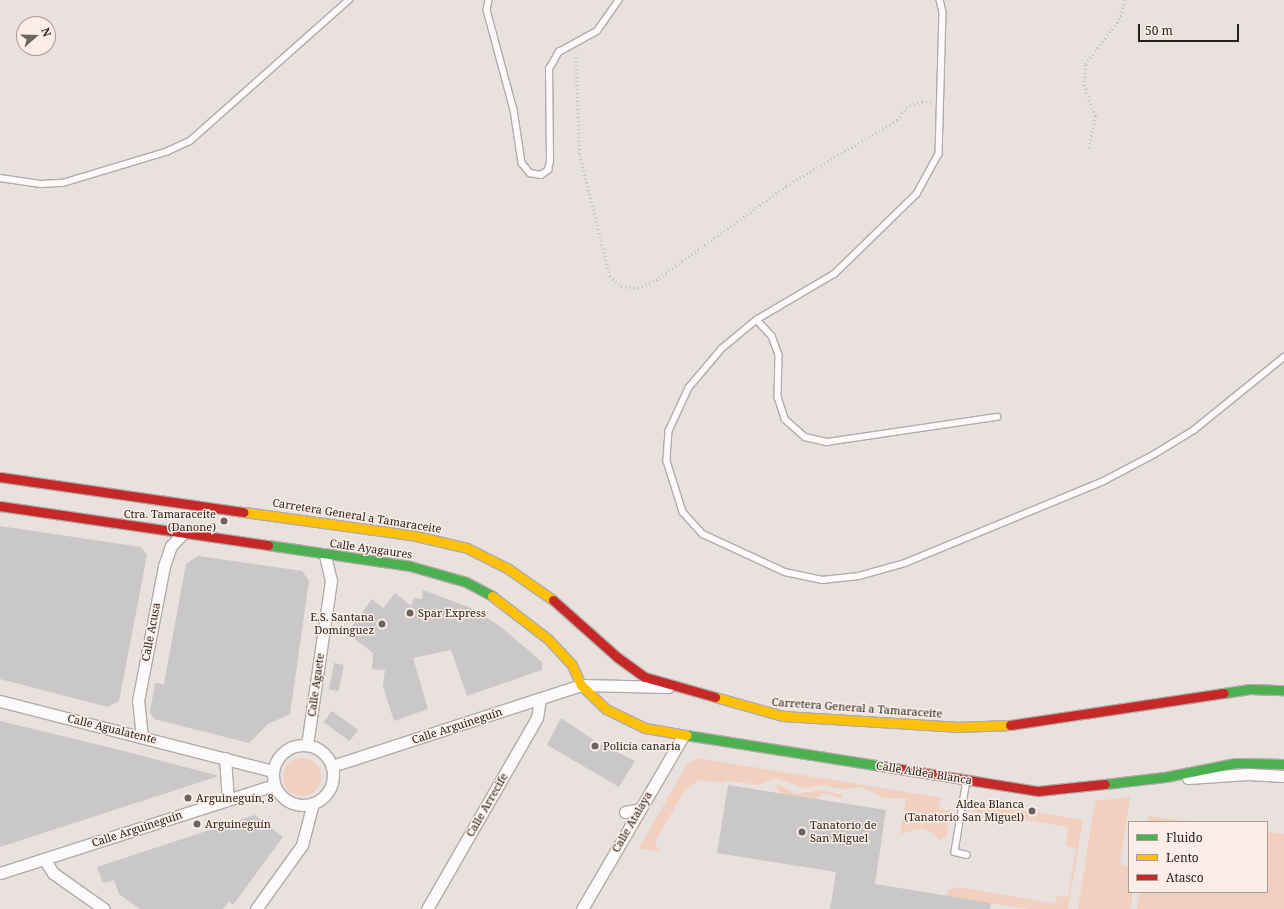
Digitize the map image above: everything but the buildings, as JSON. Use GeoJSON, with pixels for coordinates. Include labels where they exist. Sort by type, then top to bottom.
{"type":"FeatureCollection","features":[{"type":"Feature","properties":{"kind":"street","name":"Carretera General a Tamaraceite"},"geometry":{"type":"LineString","coordinates":[[0,477],[409,535],[467,548],[507,568],[546,594],[632,669],[676,687],[782,716],[956,727],[1048,720],[1250,690],[1284,690]]}},
{"type":"Feature","properties":{"kind":"street","name":"Calle Ayagaures"},"geometry":{"type":"LineString","coordinates":[[0,506],[184,532],[325,556],[410,566],[466,582],[506,604],[548,639],[572,665],[581,685],[606,708],[639,725],[682,736]]}},
{"type":"Feature","properties":{"kind":"street","name":"Calle Acusa"},"geometry":{"type":"LineString","coordinates":[[142,737],[138,701],[164,566],[172,546],[184,532]]}},
{"type":"Feature","properties":{"kind":"street","name":"Calle Agaete"},"geometry":{"type":"LineString","coordinates":[[307,745],[331,581],[325,556]]}},
{"type":"Feature","properties":{"kind":"street","name":"Calle Arguineguín"},"geometry":{"type":"LineString","coordinates":[[332,766],[581,685],[676,687]]}},
{"type":"Feature","properties":{"kind":"street","name":"Calle Arrecife"},"geometry":{"type":"LineString","coordinates":[[427,909],[537,718],[540,698]]}},
{"type":"Feature","properties":{"kind":"street","name":"Calle Agualatente"},"geometry":{"type":"LineString","coordinates":[[0,701],[273,771]]}},
{"type":"Feature","properties":{"kind":"street","name":"Calle Aldea Blanca"},"geometry":{"type":"LineString","coordinates":[[682,736],[1038,791],[1165,777],[1236,763],[1284,764]]}},
{"type":"Feature","properties":{"kind":"street","name":"Calle Atalaya"},"geometry":{"type":"LineString","coordinates":[[582,909],[682,736]]}},
{"type":"Feature","properties":{"kind":"street"},"geometry":{"type":"LineString","coordinates":[[256,909],[302,845],[313,803],[330,788],[332,766],[323,752],[307,745],[288,748],[281,754],[273,771],[274,785],[279,793],[294,804],[313,803]]}},
{"type":"Feature","properties":{"kind":"street"},"geometry":{"type":"LineString","coordinates":[[225,758],[228,800]]}},
{"type":"Feature","properties":{"kind":"street","name":"Calle Aldea Blanca"},"geometry":{"type":"LineString","coordinates":[[1165,777],[1284,776]]}},
{"type":"Feature","properties":{"kind":"street","name":"Calle Arguineguín"},"geometry":{"type":"LineString","coordinates":[[0,873],[274,785]]}},
{"type":"Feature","properties":{"kind":"street"},"geometry":{"type":"LineString","coordinates":[[625,812],[640,809]]}},
{"type":"Feature","properties":{"kind":"street"},"geometry":{"type":"LineString","coordinates":[[44,858],[53,873],[104,909]]}},
{"type":"Feature","properties":{"kind":"lane"},"geometry":{"type":"LineString","coordinates":[[0,178],[41,184],[63,183],[166,152],[190,141],[349,0]]}},
{"type":"Feature","properties":{"kind":"lane"},"geometry":{"type":"LineString","coordinates":[[489,0],[487,10],[514,110],[522,163],[530,173],[541,175],[548,170],[549,69],[559,52],[597,31],[619,0]]}},
{"type":"Feature","properties":{"kind":"lane"},"geometry":{"type":"LineString","coordinates":[[940,0],[943,12],[939,154],[917,194],[834,274],[758,320],[722,349],[689,388],[669,431],[667,461],[683,512],[703,534],[785,572],[822,580],[859,576],[905,563],[1102,482],[1194,430],[1284,357]]}},
{"type":"Feature","properties":{"kind":"lane"},"geometry":{"type":"LineString","coordinates":[[758,320],[772,336],[779,355],[778,397],[785,419],[806,437],[827,442],[997,417]]}},
{"type":"Feature","properties":{"kind":"lane"},"geometry":{"type":"LineString","coordinates":[[967,780],[955,852],[967,855]]}},
{"type":"Feature","properties":{"kind":"path"},"geometry":{"type":"LineString","coordinates":[[1089,148],[1094,116],[1084,86],[1085,64],[1119,20],[1125,0]]}},
{"type":"Feature","properties":{"kind":"path"},"geometry":{"type":"LineString","coordinates":[[571,46],[579,55],[580,155],[610,276],[621,286],[638,288],[659,278],[786,186],[897,120],[906,107],[922,101],[940,103]]}},
{"type":"Feature","properties":{"kind":"shaded area"},"geometry":{"type":"Polygon","coordinates":[[[302,758],[315,764],[321,777],[315,790],[302,796],[289,790],[283,777],[289,764],[302,758]]]}},
{"type":"Feature","properties":{"kind":"shaded area"},"geometry":{"type":"Polygon","coordinates":[[[698,758],[943,798],[939,802],[940,809],[945,811],[951,808],[946,837],[939,840],[934,833],[922,828],[900,834],[906,798],[884,798],[862,787],[840,789],[823,785],[805,788],[776,778],[758,785],[726,780],[725,783],[699,780],[685,790],[657,838],[656,846],[660,852],[639,848],[687,764],[698,758]]]}},
{"type":"Feature","properties":{"kind":"shaded area"},"geometry":{"type":"Polygon","coordinates":[[[775,783],[796,794],[822,790],[842,795],[842,799],[823,793],[815,799],[780,793],[775,783]]]}},
{"type":"Feature","properties":{"kind":"shaded area"},"geometry":{"type":"Polygon","coordinates":[[[1130,797],[1120,864],[1128,866],[1128,893],[1133,893],[1130,909],[1078,909],[1095,801],[1130,797]]]}},
{"type":"Feature","properties":{"kind":"shaded area"},"geometry":{"type":"Polygon","coordinates":[[[974,803],[1083,820],[1068,909],[1028,909],[945,896],[949,890],[959,887],[1055,904],[1057,896],[1068,897],[1076,848],[1066,846],[1068,827],[973,812],[974,803]]]}},
{"type":"Feature","properties":{"kind":"shaded area"},"geometry":{"type":"Polygon","coordinates":[[[1149,816],[1186,821],[1148,821],[1149,816]]]}},
{"type":"Feature","properties":{"kind":"shaded area"},"geometry":{"type":"Polygon","coordinates":[[[1268,832],[1284,834],[1284,909],[1137,909],[1139,893],[1268,893],[1268,832]]]}},
{"type":"Feature","properties":{"kind":"traffic: fast"},"geometry":{"type":"LineString","coordinates":[[268,545],[410,566],[466,582],[492,596]]}},
{"type":"Feature","properties":{"kind":"traffic: fast"},"geometry":{"type":"LineString","coordinates":[[1224,693],[1250,689],[1284,690]]}},
{"type":"Feature","properties":{"kind":"traffic: fast"},"geometry":{"type":"LineString","coordinates":[[686,735],[900,769]]}},
{"type":"Feature","properties":{"kind":"traffic: fast"},"geometry":{"type":"LineString","coordinates":[[1105,784],[1165,777],[1236,763],[1284,764]]}},
{"type":"Feature","properties":{"kind":"traffic: slow"},"geometry":{"type":"LineString","coordinates":[[244,512],[416,536],[467,548],[507,568],[553,600]]}},
{"type":"Feature","properties":{"kind":"traffic: slow"},"geometry":{"type":"LineString","coordinates":[[492,596],[548,639],[572,665],[581,685],[606,709],[645,728],[686,735]]}},
{"type":"Feature","properties":{"kind":"traffic: slow"},"geometry":{"type":"LineString","coordinates":[[715,697],[783,716],[956,727],[1010,725]]}},
{"type":"Feature","properties":{"kind":"traffic: jam"},"geometry":{"type":"LineString","coordinates":[[0,477],[244,512]]}},
{"type":"Feature","properties":{"kind":"traffic: jam"},"geometry":{"type":"LineString","coordinates":[[0,506],[268,545]]}},
{"type":"Feature","properties":{"kind":"traffic: jam"},"geometry":{"type":"LineString","coordinates":[[553,600],[617,657],[645,677],[715,697]]}},
{"type":"Feature","properties":{"kind":"traffic: jam"},"geometry":{"type":"LineString","coordinates":[[1010,725],[1224,693]]}},
{"type":"Feature","properties":{"kind":"traffic: jam"},"geometry":{"type":"LineString","coordinates":[[900,769],[1038,791],[1105,784]]}},
{"type":"Feature","properties":{"kind":"place","name":"Ctra. Tamaraceite (Danone)"},"geometry":{"type":"Point","coordinates":[224,521]}},
{"type":"Feature","properties":{"kind":"place","name":"Spar Express"},"geometry":{"type":"Point","coordinates":[410,613]}},
{"type":"Feature","properties":{"kind":"place","name":"E.S. Santana Domínguez"},"geometry":{"type":"Point","coordinates":[382,624]}},
{"type":"Feature","properties":{"kind":"place","name":"Policía canaria"},"geometry":{"type":"Point","coordinates":[595,746]}},
{"type":"Feature","properties":{"kind":"place","name":"Arguineguín, 8"},"geometry":{"type":"Point","coordinates":[188,798]}},
{"type":"Feature","properties":{"kind":"place","name":"Aldea Blanca (Tanatorio San Miguel)"},"geometry":{"type":"Point","coordinates":[1032,811]}},
{"type":"Feature","properties":{"kind":"place","name":"Arguineguín"},"geometry":{"type":"Point","coordinates":[197,824]}},
{"type":"Feature","properties":{"kind":"place","name":"Tanatorio de San Miguel"},"geometry":{"type":"Point","coordinates":[802,832]}}]}
